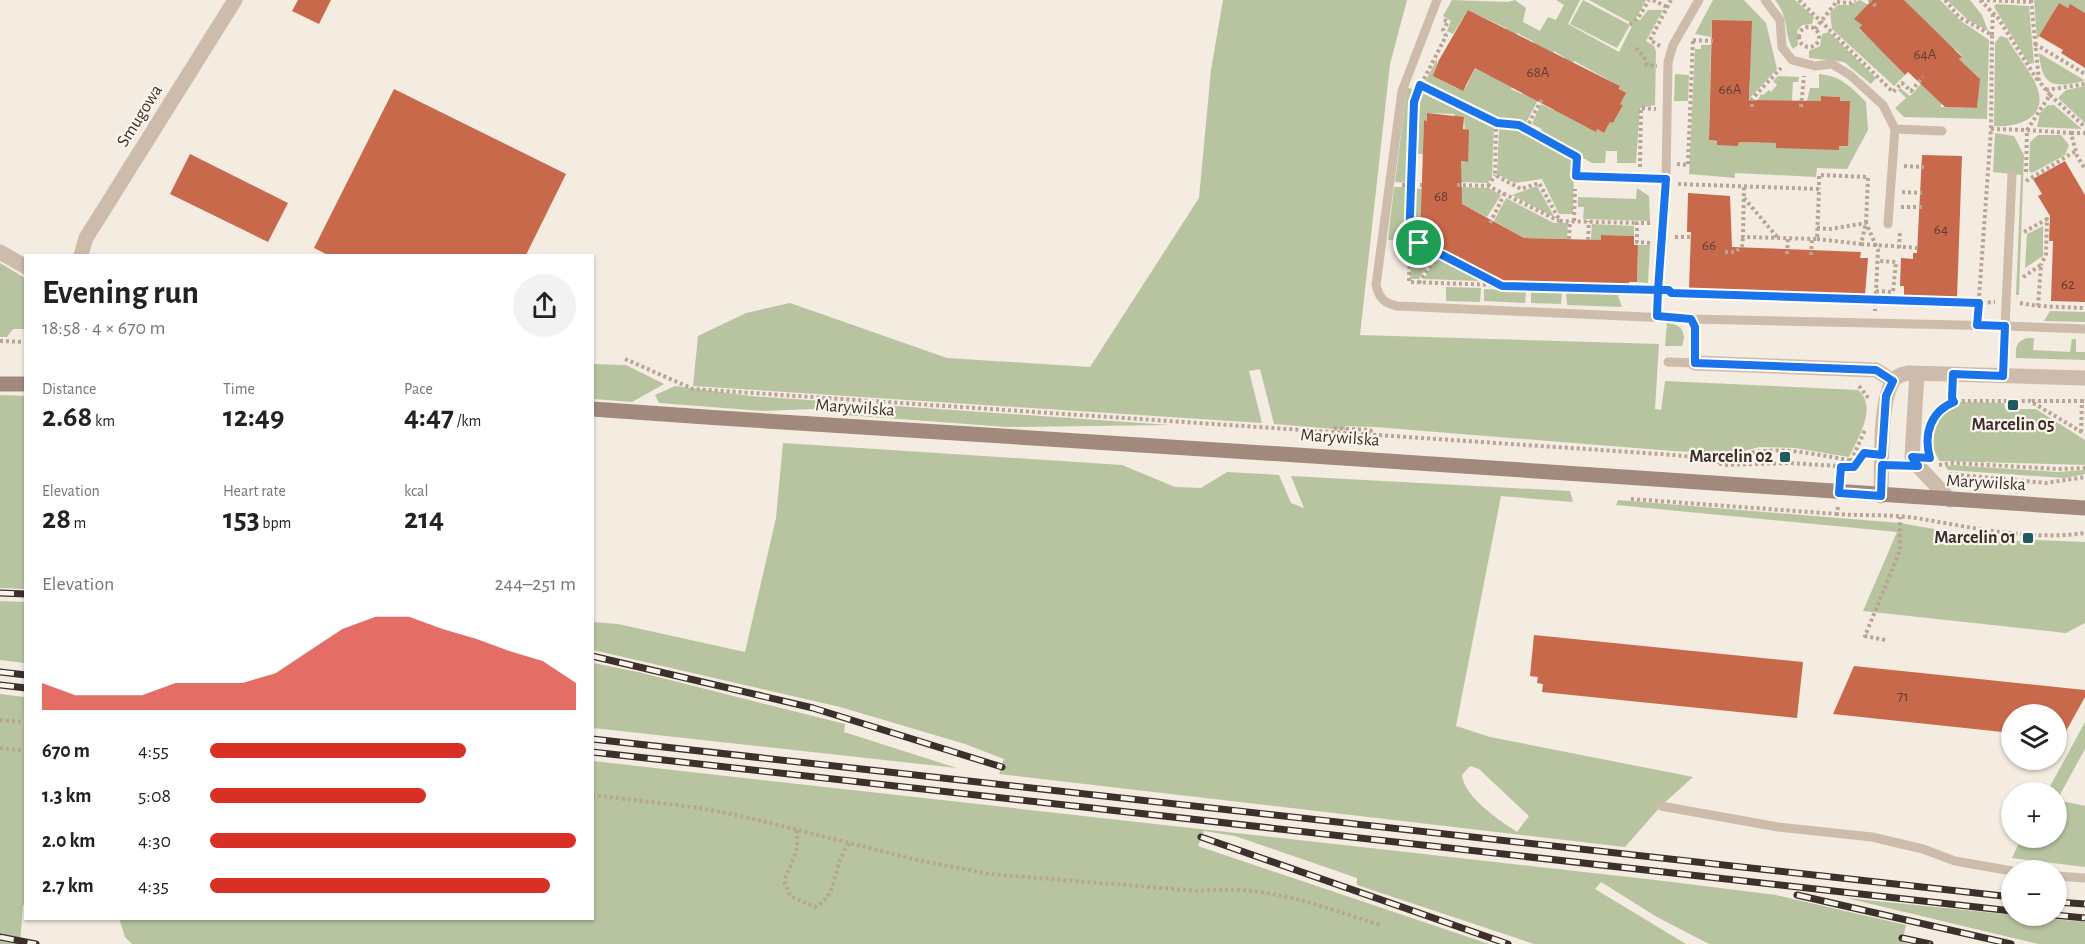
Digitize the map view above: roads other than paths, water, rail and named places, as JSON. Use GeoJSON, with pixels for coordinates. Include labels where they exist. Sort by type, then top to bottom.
{"type":"FeatureCollection","features":[{"type":"Feature","properties":{"kind":"street","name":"Smugowa"},"geometry":{"type":"LineString","coordinates":[[81,254],[86,238],[235,0]]}},
{"type":"Feature","properties":{"kind":"street"},"geometry":{"type":"LineString","coordinates":[[0,252],[24,266]]}},
{"type":"Feature","properties":{"kind":"street"},"geometry":{"type":"LineString","coordinates":[[1695,363],[1876,370],[1893,381]]}},
{"type":"Feature","properties":{"kind":"street"},"geometry":{"type":"LineString","coordinates":[[1881,496],[1886,396],[1893,381],[1908,373],[2085,378]]}},
{"type":"Feature","properties":{"kind":"street"},"geometry":{"type":"LineString","coordinates":[[1917,373],[1915,461],[1950,500]]}},
{"type":"Feature","properties":{"kind":"street"},"geometry":{"type":"LineString","coordinates":[[0,384],[24,384]]}},
{"type":"Feature","properties":{"kind":"street","name":"Marywilska"},"geometry":{"type":"LineString","coordinates":[[594,409],[933,434],[1347,458],[1881,496],[2085,508]]}},
{"type":"Feature","properties":{"kind":"lane"},"geometry":{"type":"LineString","coordinates":[[1437,0],[1402,91],[1376,285],[1378,295],[1386,303],[1396,306],[1691,319],[2085,329]]}},
{"type":"Feature","properties":{"kind":"lane"},"geometry":{"type":"LineString","coordinates":[[1657,316],[1670,181],[1668,62],[1673,45],[1699,0]]}},
{"type":"Feature","properties":{"kind":"lane"},"geometry":{"type":"LineString","coordinates":[[1765,0],[1780,20],[1785,53],[1798,64],[1815,66],[1832,64],[1850,75],[1883,105],[1895,129],[1888,224]]}},
{"type":"Feature","properties":{"kind":"lane"},"geometry":{"type":"LineString","coordinates":[[1895,129],[1942,131]]}},
{"type":"Feature","properties":{"kind":"lane"},"geometry":{"type":"LineString","coordinates":[[2003,376],[2012,175]]}},
{"type":"Feature","properties":{"kind":"lane"},"geometry":{"type":"LineString","coordinates":[[1576,176],[1640,177],[1670,181]]}},
{"type":"Feature","properties":{"kind":"lane"},"geometry":{"type":"LineString","coordinates":[[1668,362],[1695,363],[1695,327],[1691,319]]}},
{"type":"Feature","properties":{"kind":"lane"},"geometry":{"type":"LineString","coordinates":[[1661,806],[1778,827],[1872,837],[1923,849],[1955,861],[2001,869]]}},
{"type":"Feature","properties":{"kind":"lane"},"geometry":{"type":"LineString","coordinates":[[2067,877],[2085,878]]}},
{"type":"Feature","properties":{"kind":"railway"},"geometry":{"type":"LineString","coordinates":[[0,593],[24,594]]}},
{"type":"Feature","properties":{"kind":"railway"},"geometry":{"type":"LineString","coordinates":[[594,656],[813,708],[1002,767]]}},
{"type":"Feature","properties":{"kind":"railway"},"geometry":{"type":"LineString","coordinates":[[0,672],[24,675]]}},
{"type":"Feature","properties":{"kind":"railway"},"geometry":{"type":"LineString","coordinates":[[0,685],[24,688]]}},
{"type":"Feature","properties":{"kind":"railway"},"geometry":{"type":"LineString","coordinates":[[594,739],[2001,896]]}},
{"type":"Feature","properties":{"kind":"railway"},"geometry":{"type":"LineString","coordinates":[[594,752],[2001,910]]}},
{"type":"Feature","properties":{"kind":"railway"},"geometry":{"type":"LineString","coordinates":[[1201,837],[1508,944]]}},
{"type":"Feature","properties":{"kind":"railway"},"geometry":{"type":"LineString","coordinates":[[1797,895],[2011,944]]}},
{"type":"Feature","properties":{"kind":"railway"},"geometry":{"type":"LineString","coordinates":[[2067,903],[2085,904]]}},
{"type":"Feature","properties":{"kind":"railway"},"geometry":{"type":"LineString","coordinates":[[2067,916],[2085,918]]}},
{"type":"Feature","properties":{"kind":"railway"},"geometry":{"type":"LineString","coordinates":[[0,937],[36,944]]}},
{"type":"Feature","properties":{"kind":"railway"},"geometry":{"type":"LineString","coordinates":[[1902,938],[1930,944]]}},
{"type":"Feature","properties":{"kind":"place","name":"Marcelin 05"},"geometry":{"type":"Point","coordinates":[2013,405]}},
{"type":"Feature","properties":{"kind":"place","name":"Marcelin 02"},"geometry":{"type":"Point","coordinates":[1785,457]}},
{"type":"Feature","properties":{"kind":"place","name":"Marcelin 01"},"geometry":{"type":"Point","coordinates":[2028,538]}}]}
